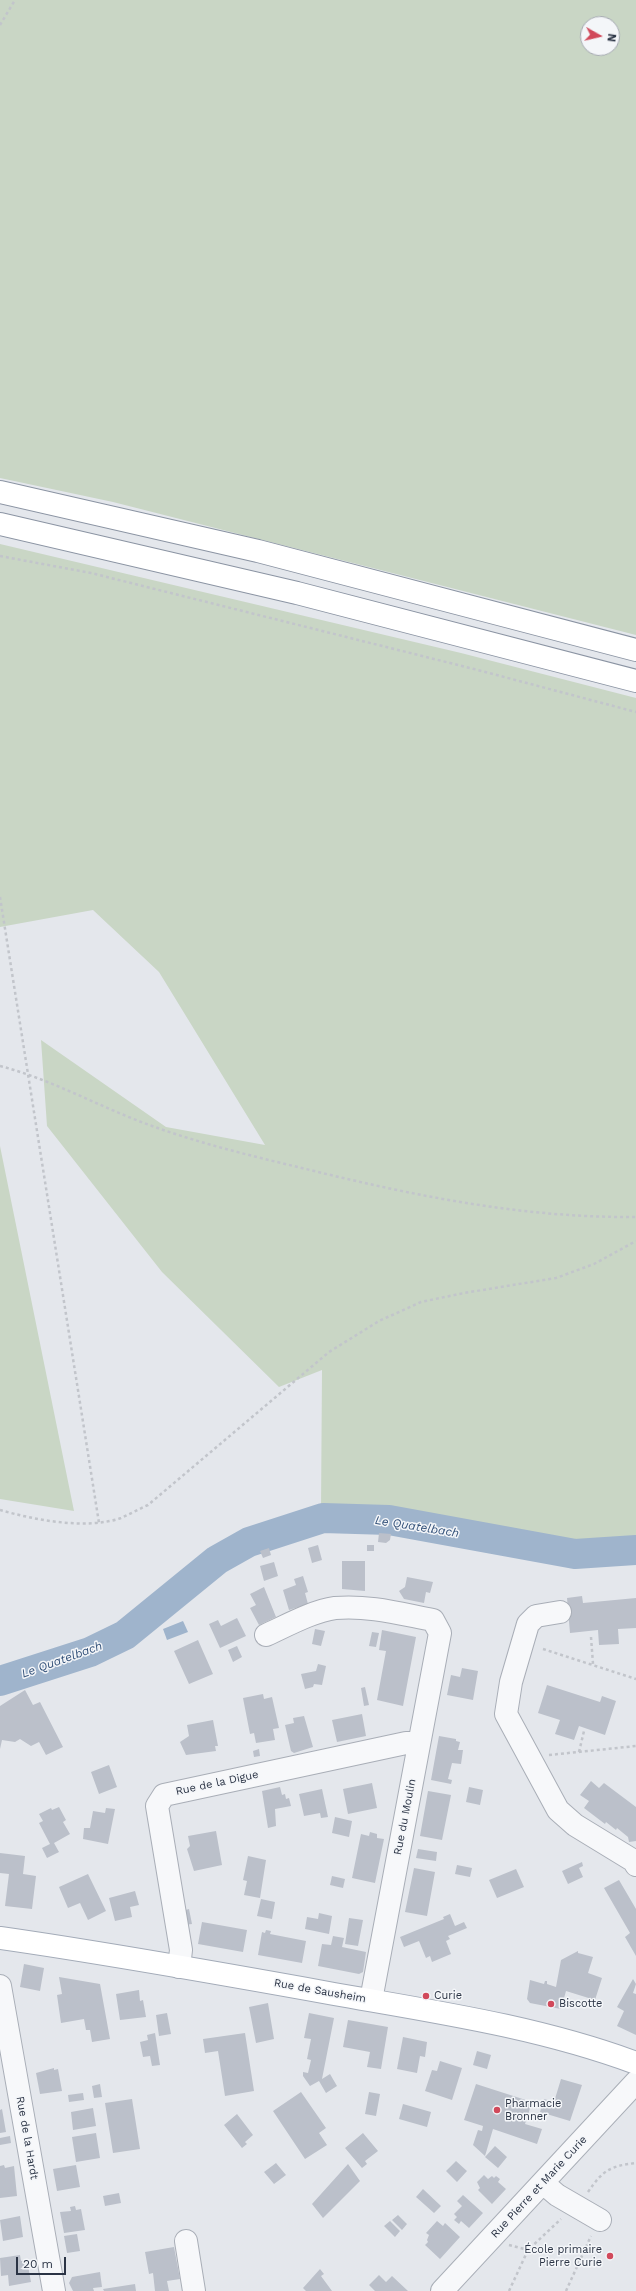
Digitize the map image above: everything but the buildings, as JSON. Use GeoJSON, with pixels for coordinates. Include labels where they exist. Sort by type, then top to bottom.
{"type":"FeatureCollection","features":[{"type":"Feature","properties":{"kind":"main road"},"geometry":{"type":"LineString","coordinates":[[0,492],[266,553],[636,650]]}},
{"type":"Feature","properties":{"kind":"main road"},"geometry":{"type":"LineString","coordinates":[[0,524],[297,592],[636,681]]}},
{"type":"Feature","properties":{"kind":"main road","name":"Rue de Sausheim"},"geometry":{"type":"LineString","coordinates":[[0,1938],[371,2000],[570,2040],[636,2063]]}},
{"type":"Feature","properties":{"kind":"street","name":"Rue du Moulin"},"geometry":{"type":"LineString","coordinates":[[266,1635],[298,1621],[334,1608],[371,1608],[433,1620],[440,1633],[371,2000]]}},
{"type":"Feature","properties":{"kind":"street"},"geometry":{"type":"LineString","coordinates":[[560,1612],[536,1616],[528,1624],[511,1682],[506,1714],[558,1810],[575,1825],[634,1861],[636,1865]]}},
{"type":"Feature","properties":{"kind":"street","name":"Rue de la Digue"},"geometry":{"type":"LineString","coordinates":[[179,1967],[181,1950],[157,1806],[164,1795],[406,1743],[419,1743]]}},
{"type":"Feature","properties":{"kind":"street","name":"Rue de la Hardt"},"geometry":{"type":"LineString","coordinates":[[0,1986],[54,2291]]}},
{"type":"Feature","properties":{"kind":"street","name":"Rue Pierre et Marie Curie"},"geometry":{"type":"LineString","coordinates":[[453,2287],[543,2183],[636,2082]]}},
{"type":"Feature","properties":{"kind":"street"},"geometry":{"type":"LineString","coordinates":[[543,2183],[557,2195],[599,2220]]}},
{"type":"Feature","properties":{"kind":"street"},"geometry":{"type":"LineString","coordinates":[[186,2241],[194,2291]]}},
{"type":"Feature","properties":{"kind":"path"},"geometry":{"type":"LineString","coordinates":[[0,25],[15,0]]}},
{"type":"Feature","properties":{"kind":"path"},"geometry":{"type":"LineString","coordinates":[[0,556],[91,572],[474,669],[636,712]]}},
{"type":"Feature","properties":{"kind":"path"},"geometry":{"type":"LineString","coordinates":[[0,897],[99,1523]]}},
{"type":"Feature","properties":{"kind":"path"},"geometry":{"type":"LineString","coordinates":[[0,1066],[27,1073],[144,1123],[217,1147],[348,1179],[478,1206],[532,1212],[604,1217],[636,1217]]}},
{"type":"Feature","properties":{"kind":"path"},"geometry":{"type":"LineString","coordinates":[[0,1510],[69,1523],[99,1523],[120,1518],[148,1505],[329,1352],[379,1321],[421,1302],[464,1292],[556,1278],[594,1264],[636,1241]]}},
{"type":"Feature","properties":{"kind":"path"},"geometry":{"type":"LineString","coordinates":[[591,1637],[593,1665]]}},
{"type":"Feature","properties":{"kind":"path"},"geometry":{"type":"LineString","coordinates":[[543,1649],[636,1678]]}},
{"type":"Feature","properties":{"kind":"path"},"geometry":{"type":"LineString","coordinates":[[579,1752],[584,1731]]}},
{"type":"Feature","properties":{"kind":"path"},"geometry":{"type":"LineString","coordinates":[[532,1763],[552,1754],[636,1746]]}},
{"type":"Feature","properties":{"kind":"path"},"geometry":{"type":"LineString","coordinates":[[566,2291],[599,2220]]}},
{"type":"Feature","properties":{"kind":"green space"},"geometry":{"type":"Polygon","coordinates":[[[0,0],[636,0],[636,635],[113,502],[0,478],[0,0]]]}},
{"type":"Feature","properties":{"kind":"green space"},"geometry":{"type":"Polygon","coordinates":[[[0,544],[461,653],[636,698],[636,1542],[573,1546],[395,1512],[321,1510],[322,1370],[279,1387],[162,1272],[47,1126],[41,1040],[166,1127],[265,1145],[159,972],[93,910],[0,927],[0,544]]]}},
{"type":"Feature","properties":{"kind":"green space"},"geometry":{"type":"Polygon","coordinates":[[[0,1146],[74,1511],[0,1499],[0,1146]]]}},
{"type":"Feature","properties":{"kind":"water"},"geometry":{"type":"Polygon","coordinates":[[[183,1621],[188,1632],[167,1640],[163,1629],[183,1621]]]}},
{"type":"Feature","properties":{"kind":"waterway","name":"Le Quatelbach"},"geometry":{"type":"LineString","coordinates":[[0,1681],[90,1652],[125,1635],[217,1560],[249,1542],[323,1518],[389,1520],[575,1554],[636,1550]]}},
{"type":"Feature","properties":{"kind":"place","name":"Curie"},"geometry":{"type":"Point","coordinates":[426,1996]}},
{"type":"Feature","properties":{"kind":"place","name":"Biscotte"},"geometry":{"type":"Point","coordinates":[551,2004]}},
{"type":"Feature","properties":{"kind":"place","name":"Pharmacie Bronner"},"geometry":{"type":"Point","coordinates":[497,2110]}},
{"type":"Feature","properties":{"kind":"place","name":"École primaire Pierre Curie"},"geometry":{"type":"Point","coordinates":[610,2256]}}]}
